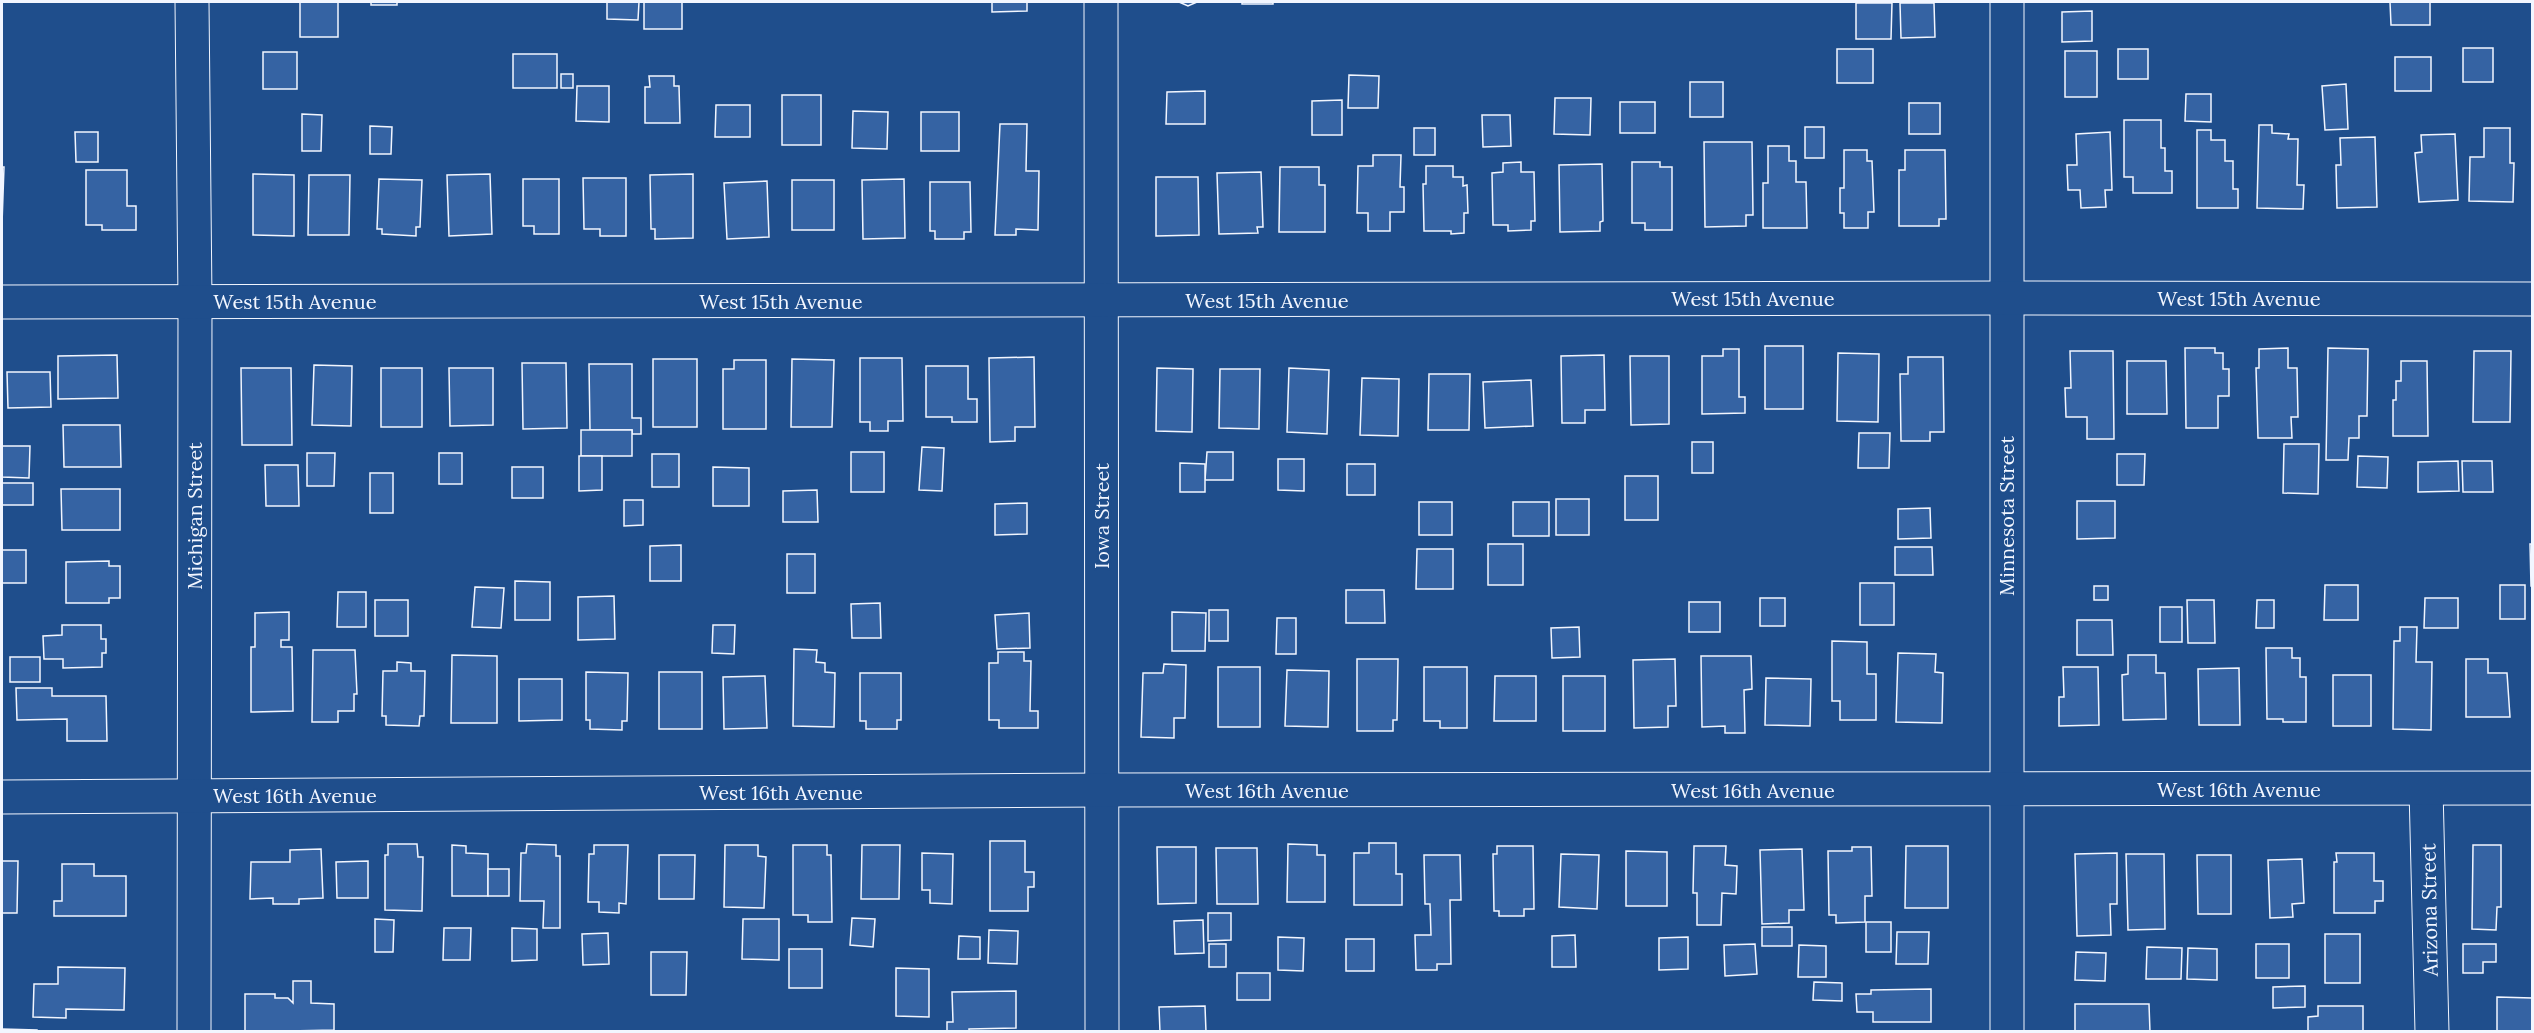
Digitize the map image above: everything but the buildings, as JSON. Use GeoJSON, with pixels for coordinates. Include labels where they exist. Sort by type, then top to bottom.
{"type":"FeatureCollection","features":[{"type":"Feature","properties":{"kind":"street","name":"Michigan Street"},"geometry":{"type":"LineString","coordinates":[[192,2],[195,301],[194,1032]]}},
{"type":"Feature","properties":{"kind":"street","name":"Iowa Street"},"geometry":{"type":"LineString","coordinates":[[1101,2],[1102,1032]]}},
{"type":"Feature","properties":{"kind":"street","name":"Minnesota Street"},"geometry":{"type":"LineString","coordinates":[[2007,2],[2005,298],[2007,1032]]}},
{"type":"Feature","properties":{"kind":"street","name":"West 15th Avenue"},"geometry":{"type":"LineString","coordinates":[[2,302],[2532,299]]}},
{"type":"Feature","properties":{"kind":"street","name":"West 16th Avenue"},"geometry":{"type":"LineString","coordinates":[[2,797],[1102,790],[2532,788]]}},
{"type":"Feature","properties":{"kind":"street","name":"Arizona Street"},"geometry":{"type":"LineString","coordinates":[[2426,789],[2432,1032]]}}]}
